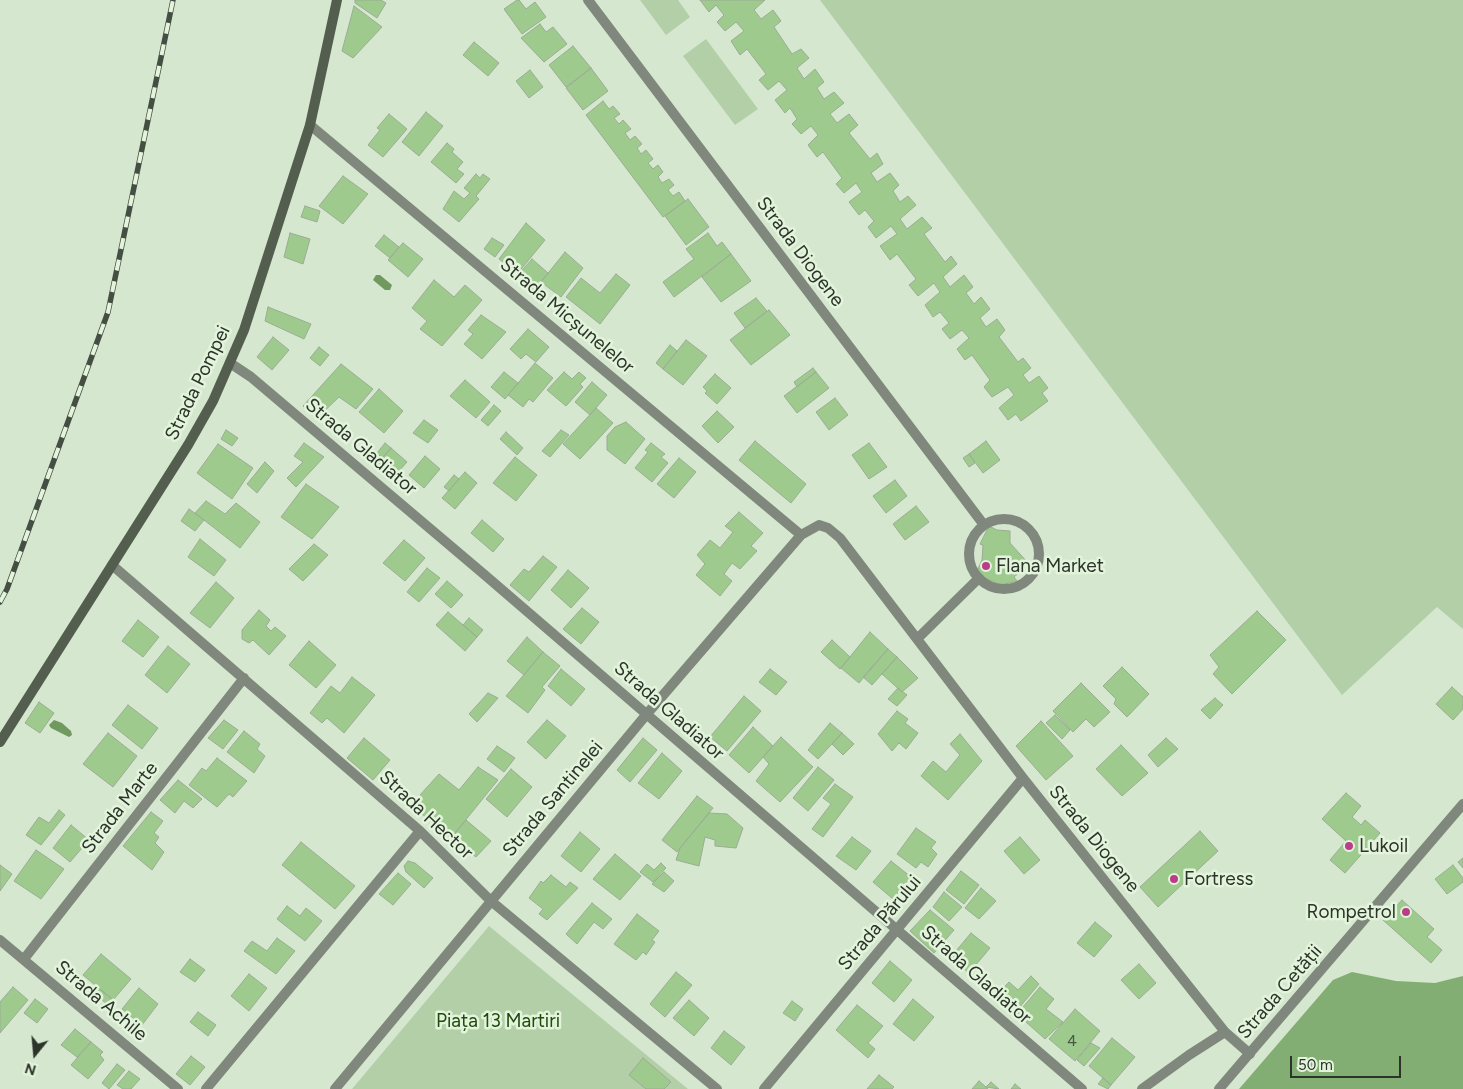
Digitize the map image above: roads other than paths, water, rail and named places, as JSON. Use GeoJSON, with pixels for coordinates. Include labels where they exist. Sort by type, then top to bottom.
{"type":"FeatureCollection","features":[{"type":"Feature","properties":{"kind":"main road","name":"Strada Pompei"},"geometry":{"type":"LineString","coordinates":[[0,742],[188,445],[213,401],[244,330],[310,125],[337,0]]}},
{"type":"Feature","properties":{"kind":"street","name":"Strada Diogene"},"geometry":{"type":"LineString","coordinates":[[588,0],[984,525]]}},
{"type":"Feature","properties":{"kind":"street","name":"Strada Micșunelelor"},"geometry":{"type":"LineString","coordinates":[[310,125],[801,534]]}},
{"type":"Feature","properties":{"kind":"street","name":"Strada Gladiator"},"geometry":{"type":"LineString","coordinates":[[230,362],[486,576],[1082,1089]]}},
{"type":"Feature","properties":{"kind":"street"},"geometry":{"type":"LineString","coordinates":[[1002,519],[1021,523],[1036,538],[1039,560],[1036,570],[1020,586],[998,589],[978,578],[970,562],[970,545],[975,534],[984,525],[1002,519]]}},
{"type":"Feature","properties":{"kind":"street","name":"Strada Diogene"},"geometry":{"type":"LineString","coordinates":[[801,534],[819,525],[828,528],[840,538],[1023,778],[1225,1032],[1250,1054]]}},
{"type":"Feature","properties":{"kind":"street","name":"Strada Santinelei"},"geometry":{"type":"LineString","coordinates":[[335,1089],[646,715],[801,534]]}},
{"type":"Feature","properties":{"kind":"street","name":"Strada Hector"},"geometry":{"type":"LineString","coordinates":[[112,565],[420,831],[491,900],[717,1089]]}},
{"type":"Feature","properties":{"kind":"street"},"geometry":{"type":"LineString","coordinates":[[917,639],[978,578]]}},
{"type":"Feature","properties":{"kind":"street","name":"Strada Marte"},"geometry":{"type":"LineString","coordinates":[[24,959],[244,678]]}},
{"type":"Feature","properties":{"kind":"street","name":"Strada Părului"},"geometry":{"type":"LineString","coordinates":[[764,1089],[1023,778]]}},
{"type":"Feature","properties":{"kind":"street","name":"Strada Cetății"},"geometry":{"type":"LineString","coordinates":[[1219,1089],[1463,804]]}},
{"type":"Feature","properties":{"kind":"street"},"geometry":{"type":"LineString","coordinates":[[206,1089],[420,831]]}},
{"type":"Feature","properties":{"kind":"street","name":"Strada Achile"},"geometry":{"type":"LineString","coordinates":[[0,940],[178,1089]]}},
{"type":"Feature","properties":{"kind":"street"},"geometry":{"type":"LineString","coordinates":[[1142,1089],[1189,1054],[1225,1032]]}},
{"type":"Feature","properties":{"kind":"railway"},"geometry":{"type":"LineString","coordinates":[[0,602],[7,589],[108,312],[173,0]]}},
{"type":"Feature","properties":{"kind":"place","name":"Flana Market"},"geometry":{"type":"Point","coordinates":[986,566]}},
{"type":"Feature","properties":{"kind":"place","name":"Lukoil"},"geometry":{"type":"Point","coordinates":[1349,846]}},
{"type":"Feature","properties":{"kind":"place","name":"Fortress"},"geometry":{"type":"Point","coordinates":[1174,879]}},
{"type":"Feature","properties":{"kind":"place","name":"Rompetrol"},"geometry":{"type":"Point","coordinates":[1406,912]}},
{"type":"Feature","properties":{"kind":"park label","name":"Piața 13 Martiri"},"geometry":{"type":"Point","coordinates":[498,1021]}}]}
